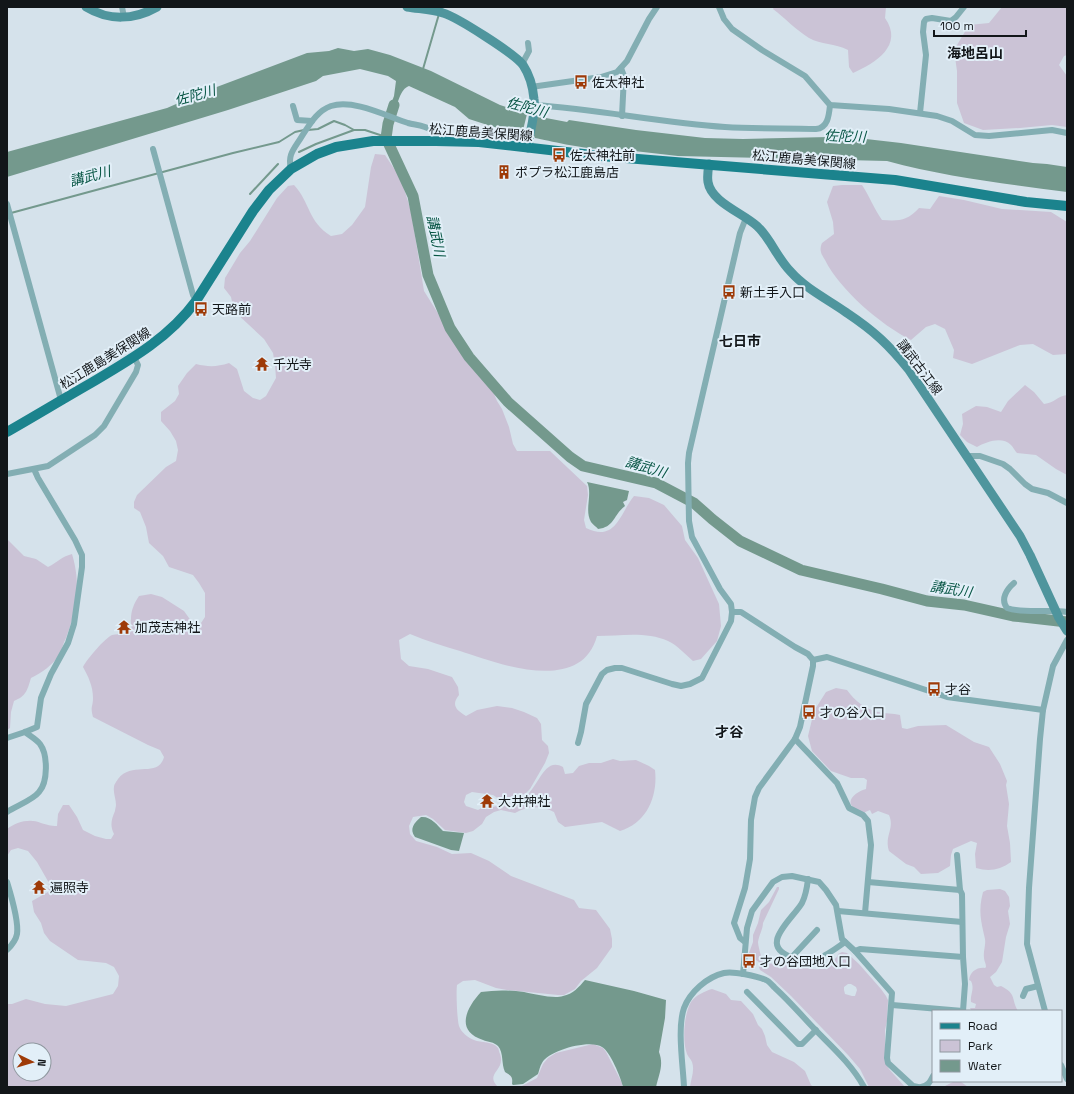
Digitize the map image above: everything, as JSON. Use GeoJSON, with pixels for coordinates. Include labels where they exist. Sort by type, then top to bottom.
{"type":"FeatureCollection","features":[{"type":"Feature","properties":{"kind":"main road"},"geometry":{"type":"LineString","coordinates":[[86,7],[104,15],[124,17],[140,15],[157,7]]}},
{"type":"Feature","properties":{"kind":"main road"},"geometry":{"type":"LineString","coordinates":[[407,7],[443,11],[514,56],[522,64],[528,74],[534,109],[528,144]]}},
{"type":"Feature","properties":{"kind":"main road","name":"松江鹿島美保関線"},"geometry":{"type":"LineString","coordinates":[[7,432],[134,357],[161,338],[186,315],[253,211],[269,190],[291,169],[318,154],[336,147],[373,141],[402,140],[528,144],[609,156],[895,180],[1026,202],[1067,206]]}},
{"type":"Feature","properties":{"kind":"main road","name":"講武古江線"},"geometry":{"type":"LineString","coordinates":[[709,164],[708,183],[712,192],[762,232],[790,272],[877,334],[893,350],[909,370],[1020,536],[1033,561],[1055,611],[1067,630]]}},
{"type":"Feature","properties":{"kind":"street"},"geometry":{"type":"LineString","coordinates":[[122,7],[124,17]]}},
{"type":"Feature","properties":{"kind":"street"},"geometry":{"type":"LineString","coordinates":[[531,87],[601,77],[612,74],[621,68],[627,61],[657,7]]}},
{"type":"Feature","properties":{"kind":"street"},"geometry":{"type":"LineString","coordinates":[[720,7],[727,24],[732,29],[762,50],[805,76],[830,105],[920,113],[937,116],[952,121],[976,135],[989,136],[1052,130],[1067,133]]}},
{"type":"Feature","properties":{"kind":"street"},"geometry":{"type":"LineString","coordinates":[[920,113],[926,55],[923,32],[924,22],[926,19],[932,18],[951,21],[964,7]]}},
{"type":"Feature","properties":{"kind":"street"},"geometry":{"type":"LineString","coordinates":[[522,64],[528,52],[528,43]]}},
{"type":"Feature","properties":{"kind":"street"},"geometry":{"type":"LineString","coordinates":[[621,68],[624,76],[622,116]]}},
{"type":"Feature","properties":{"kind":"street"},"geometry":{"type":"LineString","coordinates":[[534,109],[563,107],[622,116],[725,127],[821,129],[826,123],[830,105]]}},
{"type":"Feature","properties":{"kind":"street"},"geometry":{"type":"LineString","coordinates":[[293,106],[297,120],[312,121]]}},
{"type":"Feature","properties":{"kind":"street"},"geometry":{"type":"LineString","coordinates":[[291,169],[289,161],[290,155],[312,121],[321,111],[333,106],[358,106],[432,130],[436,140]]}},
{"type":"Feature","properties":{"kind":"street"},"geometry":{"type":"LineString","coordinates":[[153,149],[193,295],[196,301]]}},
{"type":"Feature","properties":{"kind":"street"},"geometry":{"type":"LineString","coordinates":[[7,204],[61,400]]}},
{"type":"Feature","properties":{"kind":"street"},"geometry":{"type":"LineString","coordinates":[[578,743],[582,732],[586,704],[602,674],[607,670],[622,668],[672,684],[681,686],[690,684],[702,678],[732,621],[731,604],[720,589],[692,537],[690,530],[688,463],[689,453],[740,233],[746,218]]}},
{"type":"Feature","properties":{"kind":"street"},"geometry":{"type":"LineString","coordinates":[[7,474],[48,466],[95,435],[104,426],[136,372],[138,365],[134,357]]}},
{"type":"Feature","properties":{"kind":"street"},"geometry":{"type":"LineString","coordinates":[[967,456],[980,456],[1003,464],[1010,468],[1025,484],[1048,493],[1067,503]]}},
{"type":"Feature","properties":{"kind":"street"},"geometry":{"type":"LineString","coordinates":[[7,738],[37,726],[41,698],[50,674],[68,643],[74,624],[82,567],[82,555],[75,540],[34,469]]}},
{"type":"Feature","properties":{"kind":"street"},"geometry":{"type":"LineString","coordinates":[[1014,583],[1006,591],[1004,603],[1007,608],[1018,610],[1067,612]]}},
{"type":"Feature","properties":{"kind":"street"},"geometry":{"type":"LineString","coordinates":[[732,612],[742,612],[808,654],[813,660],[811,678],[800,727],[795,739],[759,788],[755,797],[750,820],[751,839],[749,866],[745,888],[734,923],[740,938],[745,942]]}},
{"type":"Feature","properties":{"kind":"street"},"geometry":{"type":"LineString","coordinates":[[1045,1010],[1027,944],[1029,888],[1043,710],[1053,666],[1067,640]]}},
{"type":"Feature","properties":{"kind":"street"},"geometry":{"type":"LineString","coordinates":[[813,660],[827,657],[947,697],[1043,710]]}},
{"type":"Feature","properties":{"kind":"street"},"geometry":{"type":"LineString","coordinates":[[7,812],[36,796],[45,783],[43,750],[39,743],[25,732]]}},
{"type":"Feature","properties":{"kind":"street"},"geometry":{"type":"LineString","coordinates":[[795,739],[837,783],[849,808],[863,815],[868,821],[870,845],[865,913]]}},
{"type":"Feature","properties":{"kind":"street"},"geometry":{"type":"LineString","coordinates":[[957,854],[960,890],[962,894],[965,984],[963,1010]]}},
{"type":"Feature","properties":{"kind":"street"},"geometry":{"type":"LineString","coordinates":[[743,974],[745,942],[749,920],[752,911],[773,882],[787,876],[818,882],[833,898],[838,911],[842,939],[855,951],[892,993],[887,1058],[888,1063],[913,1086],[918,1087]]}},
{"type":"Feature","properties":{"kind":"street"},"geometry":{"type":"LineString","coordinates":[[808,879],[806,894],[802,903],[777,935],[779,948],[784,953],[792,957],[804,960],[815,960],[824,956],[845,942]]}},
{"type":"Feature","properties":{"kind":"street"},"geometry":{"type":"LineString","coordinates":[[7,882],[17,930],[15,939],[7,950]]}},
{"type":"Feature","properties":{"kind":"street"},"geometry":{"type":"LineString","coordinates":[[868,882],[960,890]]}},
{"type":"Feature","properties":{"kind":"street"},"geometry":{"type":"LineString","coordinates":[[838,911],[962,922]]}},
{"type":"Feature","properties":{"kind":"street"},"geometry":{"type":"LineString","coordinates":[[792,957],[817,930]]}},
{"type":"Feature","properties":{"kind":"street"},"geometry":{"type":"LineString","coordinates":[[855,951],[860,949],[963,957]]}},
{"type":"Feature","properties":{"kind":"street"},"geometry":{"type":"LineString","coordinates":[[684,1087],[682,1026],[684,1009],[694,992],[711,979],[725,973],[743,974],[766,980],[785,997],[847,1063],[859,1077],[864,1087]]}},
{"type":"Feature","properties":{"kind":"street"},"geometry":{"type":"LineString","coordinates":[[1023,996],[1026,989],[1038,986]]}},
{"type":"Feature","properties":{"kind":"street"},"geometry":{"type":"LineString","coordinates":[[747,992],[798,1044],[802,1044],[816,1030]]}},
{"type":"Feature","properties":{"kind":"street"},"geometry":{"type":"LineString","coordinates":[[892,1005],[951,1010]]}},
{"type":"Feature","properties":{"kind":"street"},"geometry":{"type":"LineString","coordinates":[[1062,1067],[1067,1079]]}},
{"type":"Feature","properties":{"kind":"street"},"geometry":{"type":"LineString","coordinates":[[921,1087],[926,1086],[932,1078]]}},
{"type":"Feature","properties":{"kind":"green space"},"geometry":{"type":"Polygon","coordinates":[[[774,7],[886,7],[885,18],[890,28],[891,37],[889,45],[885,52],[878,58],[862,69],[853,73],[849,67],[848,50],[809,38],[773,9],[774,7]]]}},
{"type":"Feature","properties":{"kind":"green space"},"geometry":{"type":"Polygon","coordinates":[[[1002,7],[1067,7],[1067,55],[1064,56],[1059,65],[1067,76],[1067,127],[1052,125],[983,130],[964,123],[957,103],[957,71],[954,50],[969,25],[989,23],[1002,7]]]}},
{"type":"Feature","properties":{"kind":"green space"},"geometry":{"type":"Polygon","coordinates":[[[375,154],[385,155],[401,179],[411,211],[424,291],[471,366],[492,389],[502,409],[509,427],[513,444],[517,451],[550,451],[587,486],[588,495],[584,520],[586,528],[596,532],[604,532],[611,529],[621,518],[634,496],[649,498],[664,505],[682,526],[685,540],[698,558],[719,604],[721,626],[717,641],[701,659],[693,661],[678,647],[668,641],[642,635],[597,636],[588,654],[574,665],[557,670],[516,668],[476,657],[410,634],[399,640],[401,659],[409,666],[428,669],[452,677],[458,687],[459,695],[455,702],[456,707],[466,716],[477,710],[497,706],[512,708],[524,712],[537,718],[541,724],[542,740],[548,746],[549,753],[530,789],[526,793],[514,799],[499,799],[493,795],[472,792],[466,795],[464,802],[466,806],[478,810],[483,807],[493,807],[523,798],[533,788],[546,770],[551,766],[556,765],[563,767],[565,774],[573,773],[579,766],[589,763],[601,763],[613,759],[620,761],[636,760],[655,770],[655,789],[649,807],[637,822],[620,831],[602,822],[565,827],[558,822],[554,812],[540,807],[524,809],[515,813],[501,810],[494,812],[486,817],[482,824],[473,831],[466,833],[445,830],[426,815],[413,817],[409,826],[410,834],[416,841],[437,847],[452,854],[471,853],[489,861],[511,876],[574,900],[579,908],[596,910],[610,929],[612,947],[597,968],[581,981],[575,989],[564,995],[507,990],[496,988],[475,980],[463,981],[457,985],[458,1018],[461,1030],[472,1039],[493,1044],[498,1049],[501,1060],[493,1078],[498,1087],[7,1087],[7,1004],[12,1004],[26,999],[45,1004],[66,1006],[113,994],[118,986],[119,976],[114,967],[106,963],[78,960],[50,941],[44,933],[41,923],[34,912],[32,901],[48,892],[49,883],[37,862],[28,851],[18,848],[11,850],[7,856],[7,829],[15,824],[28,821],[57,826],[58,814],[63,805],[69,805],[83,830],[95,836],[111,839],[114,834],[112,823],[116,806],[114,786],[118,779],[131,771],[156,767],[161,763],[164,757],[160,750],[93,717],[92,689],[83,667],[96,649],[109,637],[114,634],[126,634],[131,632],[134,604],[139,596],[151,594],[162,597],[184,611],[194,625],[199,626],[205,617],[205,593],[199,583],[193,575],[169,567],[163,556],[149,543],[146,527],[140,512],[134,508],[134,502],[137,495],[166,467],[176,461],[178,450],[176,441],[161,421],[161,412],[175,401],[179,394],[178,386],[187,373],[196,364],[212,366],[229,363],[237,369],[244,391],[253,398],[260,400],[266,396],[276,378],[273,353],[264,339],[234,311],[231,297],[224,288],[225,278],[277,198],[288,186],[294,185],[299,191],[318,225],[331,236],[342,234],[352,225],[365,207],[371,167],[375,154]]]}},
{"type":"Feature","properties":{"kind":"green space"},"geometry":{"type":"Polygon","coordinates":[[[862,185],[882,220],[907,218],[919,208],[930,209],[939,196],[1002,209],[1051,212],[1067,222],[1067,354],[1053,355],[1033,344],[1020,345],[972,364],[953,358],[954,350],[945,329],[935,324],[926,327],[911,340],[875,316],[851,295],[832,271],[821,253],[822,243],[834,234],[833,222],[827,202],[833,186],[862,185]]]}},
{"type":"Feature","properties":{"kind":"green space"},"geometry":{"type":"Polygon","coordinates":[[[1025,385],[1034,392],[1044,404],[1067,395],[1067,475],[1036,455],[1017,453],[1007,442],[999,440],[985,443],[977,447],[967,442],[960,435],[963,424],[962,414],[976,406],[987,407],[1001,412],[1008,401],[1025,385]]]}},
{"type":"Feature","properties":{"kind":"green space"},"geometry":{"type":"Polygon","coordinates":[[[7,539],[24,556],[36,559],[48,567],[62,558],[72,554],[75,565],[77,586],[73,617],[60,653],[50,665],[31,678],[26,692],[14,701],[11,712],[10,728],[7,730],[7,539]]]}},
{"type":"Feature","properties":{"kind":"green space"},"geometry":{"type":"Polygon","coordinates":[[[836,688],[847,690],[853,698],[873,711],[900,715],[902,728],[907,729],[918,726],[946,725],[974,742],[989,747],[1000,764],[1007,781],[1006,785],[1009,804],[1007,826],[1011,862],[994,870],[976,868],[975,854],[977,843],[971,841],[953,849],[950,866],[938,873],[921,874],[914,867],[906,864],[889,851],[888,841],[891,820],[889,815],[878,811],[872,814],[870,810],[863,813],[851,805],[851,799],[853,796],[866,789],[867,780],[864,778],[851,778],[831,771],[812,751],[808,736],[814,711],[826,692],[836,688]]]}},
{"type":"Feature","properties":{"kind":"green space"},"geometry":{"type":"Polygon","coordinates":[[[777,887],[779,887],[763,923],[758,942],[763,961],[773,964],[790,961],[811,969],[821,969],[826,967],[836,958],[838,954],[842,952],[847,953],[881,989],[888,1000],[885,1030],[885,1061],[889,1069],[905,1087],[869,1087],[860,1069],[848,1055],[791,996],[771,977],[760,970],[759,962],[751,957],[749,953],[761,910],[769,902],[777,887]],[[851,984],[844,987],[845,994],[855,996],[857,990],[856,987],[851,984]]]}},
{"type":"Feature","properties":{"kind":"green space"},"geometry":{"type":"Polygon","coordinates":[[[1000,889],[1005,891],[1009,897],[1010,906],[1008,911],[1010,924],[1006,937],[1002,962],[996,972],[990,977],[994,985],[997,987],[1001,986],[1012,994],[1018,1010],[971,1010],[970,1008],[975,1008],[976,1004],[971,1002],[973,987],[971,981],[969,980],[970,977],[974,971],[979,968],[986,967],[984,959],[985,939],[980,910],[983,892],[987,890],[1000,889]]]}},
{"type":"Feature","properties":{"kind":"green space"},"geometry":{"type":"Polygon","coordinates":[[[712,989],[726,994],[731,1000],[741,1001],[753,1014],[758,1025],[762,1029],[767,1045],[772,1052],[794,1062],[805,1071],[811,1085],[814,1087],[690,1087],[693,1065],[685,1049],[684,1028],[687,1013],[691,1002],[695,997],[712,989]]]}},
{"type":"Feature","properties":{"kind":"green space"},"geometry":{"type":"Polygon","coordinates":[[[593,1044],[603,1048],[606,1052],[622,1083],[622,1087],[520,1087],[537,1078],[543,1064],[548,1058],[556,1053],[593,1044]]]}},
{"type":"Feature","properties":{"kind":"green space"},"geometry":{"type":"Polygon","coordinates":[[[953,1082],[961,1082],[968,1087],[943,1087],[953,1082]]]}},
{"type":"Feature","properties":{"kind":"water"},"geometry":{"type":"Polygon","coordinates":[[[338,48],[354,51],[368,49],[390,55],[431,71],[500,105],[527,114],[522,134],[503,130],[469,119],[455,107],[409,86],[401,93],[394,113],[388,112],[394,96],[396,81],[388,76],[360,69],[323,76],[316,81],[228,110],[7,177],[7,152],[167,108],[206,91],[307,53],[329,51],[338,48]]]}},
{"type":"Feature","properties":{"kind":"water"},"geometry":{"type":"Polygon","coordinates":[[[537,115],[567,122],[569,120],[705,138],[743,139],[829,137],[866,139],[1047,164],[1067,167],[1067,192],[954,176],[887,161],[678,156],[608,148],[593,149],[535,138],[537,115]]]}},
{"type":"Feature","properties":{"kind":"water"},"geometry":{"type":"Polygon","coordinates":[[[587,482],[629,491],[627,500],[623,502],[625,506],[611,523],[604,528],[598,529],[591,522],[589,517],[589,487],[587,482]]]}},
{"type":"Feature","properties":{"kind":"water"},"geometry":{"type":"Polygon","coordinates":[[[421,817],[431,819],[443,831],[464,833],[459,851],[451,850],[415,837],[412,829],[421,817]]]}},
{"type":"Feature","properties":{"kind":"water"},"geometry":{"type":"Polygon","coordinates":[[[585,980],[666,1000],[665,1018],[659,1052],[661,1061],[660,1074],[656,1087],[623,1087],[615,1065],[605,1049],[589,1044],[570,1047],[553,1054],[546,1058],[542,1063],[538,1074],[523,1084],[513,1085],[511,1076],[505,1072],[501,1052],[498,1046],[474,1036],[466,1025],[466,1019],[471,1005],[481,992],[513,991],[549,997],[559,997],[573,992],[585,980]]]}},
{"type":"Feature","properties":{"kind":"waterway"},"geometry":{"type":"LineString","coordinates":[[423,69],[439,14]]}},
{"type":"Feature","properties":{"kind":"waterway","name":"講武川"},"geometry":{"type":"LineString","coordinates":[[394,105],[388,124],[386,138],[413,196],[428,275],[450,328],[469,357],[508,402],[570,457],[583,466],[656,483],[694,503],[740,541],[801,570],[927,601],[964,605],[1013,616],[1067,622]]}},
{"type":"Feature","properties":{"kind":"waterway","name":"講武川"},"geometry":{"type":"LineString","coordinates":[[308,130],[318,129],[334,121],[354,130],[365,130],[383,136]]}},
{"type":"Feature","properties":{"kind":"waterway","name":"講武川"},"geometry":{"type":"LineString","coordinates":[[11,213],[279,142],[295,132],[304,130]]}},
{"type":"Feature","properties":{"kind":"waterway"},"geometry":{"type":"LineString","coordinates":[[299,152],[354,130]]}},
{"type":"Feature","properties":{"kind":"waterway"},"geometry":{"type":"LineString","coordinates":[[250,194],[278,164]]}},
{"type":"Feature","properties":{"kind":"place","name":"佐太神社"},"geometry":{"type":"Point","coordinates":[581,82]}},
{"type":"Feature","properties":{"kind":"place","name":"佐太神社前"},"geometry":{"type":"Point","coordinates":[559,155]}},
{"type":"Feature","properties":{"kind":"place","name":"ポプラ松江鹿島店"},"geometry":{"type":"Point","coordinates":[504,172]}},
{"type":"Feature","properties":{"kind":"place","name":"新土手入口"},"geometry":{"type":"Point","coordinates":[729,292]}},
{"type":"Feature","properties":{"kind":"place","name":"天路前"},"geometry":{"type":"Point","coordinates":[201,309]}},
{"type":"Feature","properties":{"kind":"place","name":"千光寺"},"geometry":{"type":"Point","coordinates":[262,364]}},
{"type":"Feature","properties":{"kind":"place","name":"加茂志神社"},"geometry":{"type":"Point","coordinates":[124,627]}},
{"type":"Feature","properties":{"kind":"place","name":"才谷"},"geometry":{"type":"Point","coordinates":[934,689]}},
{"type":"Feature","properties":{"kind":"place","name":"才の谷入口"},"geometry":{"type":"Point","coordinates":[809,712]}},
{"type":"Feature","properties":{"kind":"place","name":"大井神社"},"geometry":{"type":"Point","coordinates":[487,801]}},
{"type":"Feature","properties":{"kind":"place","name":"遍照寺"},"geometry":{"type":"Point","coordinates":[39,887]}},
{"type":"Feature","properties":{"kind":"place","name":"才の谷団地入口"},"geometry":{"type":"Point","coordinates":[749,961]}},
{"type":"Feature","properties":{"kind":"district","name":"海地呂山"},"geometry":{"type":"Point","coordinates":[975,53]}},
{"type":"Feature","properties":{"kind":"district","name":"七日市"},"geometry":{"type":"Point","coordinates":[740,341]}},
{"type":"Feature","properties":{"kind":"district","name":"才谷"},"geometry":{"type":"Point","coordinates":[729,732]}},
{"type":"Feature","properties":{"kind":"water label","name":"佐陀川"},"geometry":{"type":"Point","coordinates":[195,95]}},
{"type":"Feature","properties":{"kind":"water label","name":"佐陀川"},"geometry":{"type":"Point","coordinates":[527,107]}},
{"type":"Feature","properties":{"kind":"water label","name":"佐陀川"},"geometry":{"type":"Point","coordinates":[845,136]}}]}
